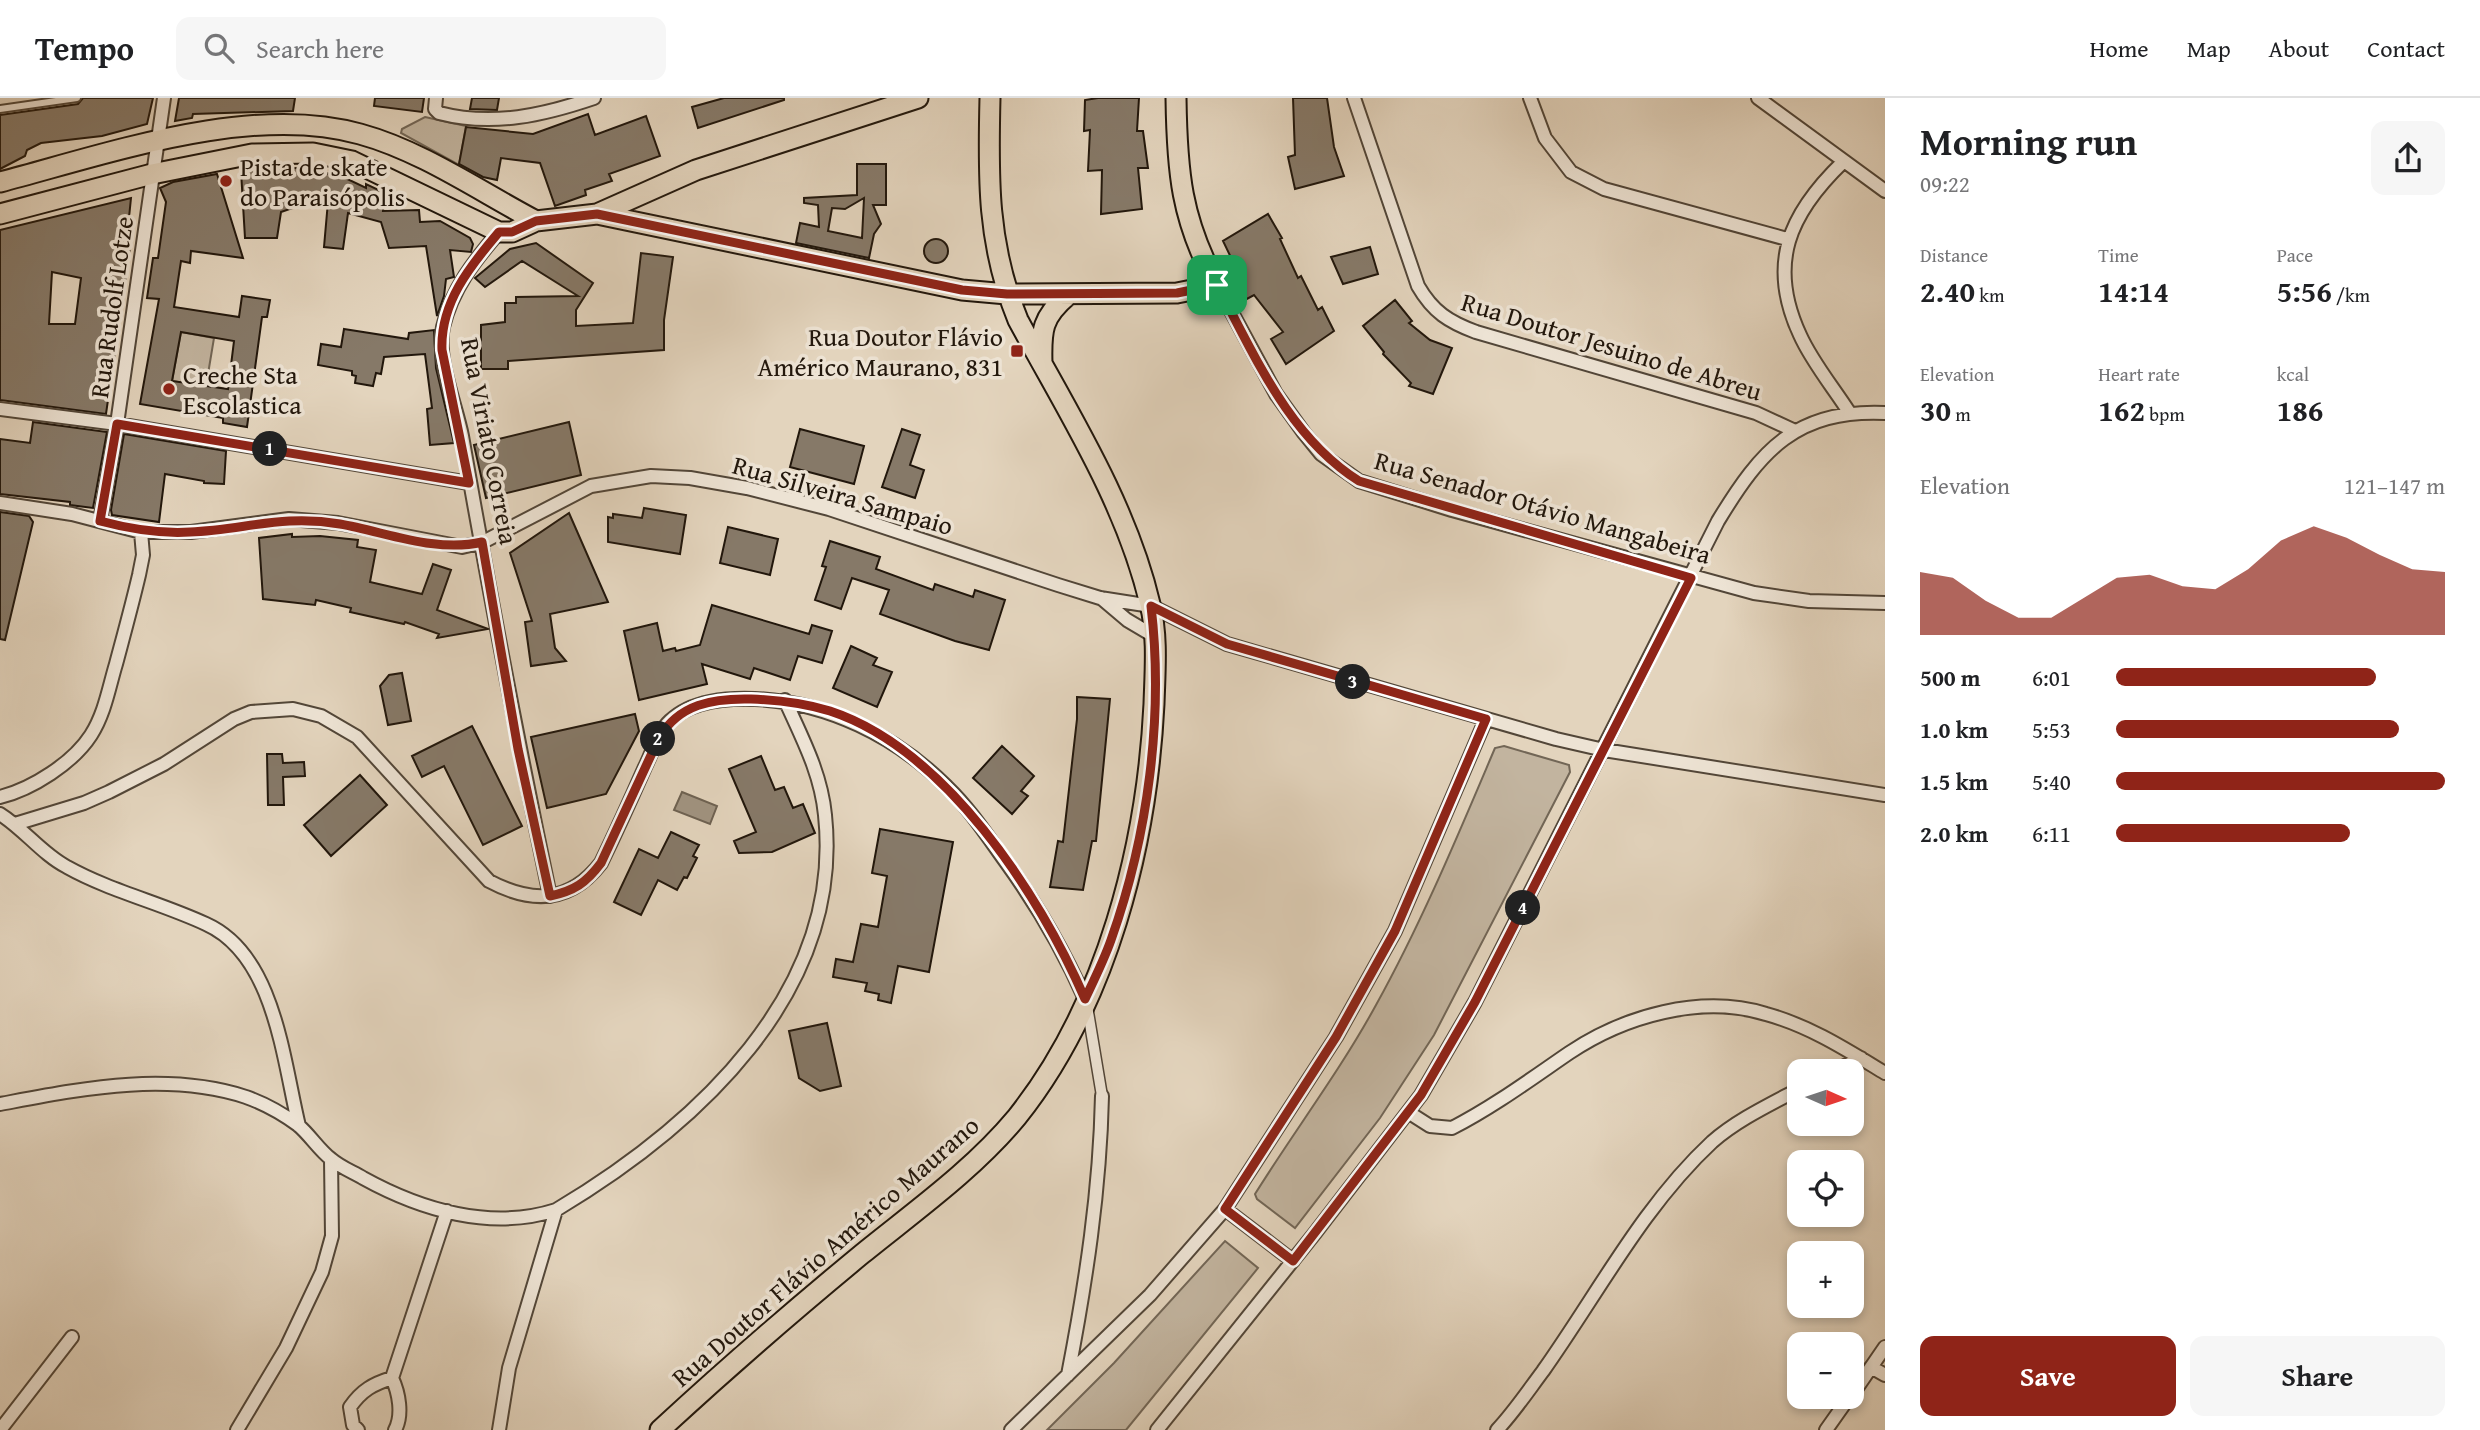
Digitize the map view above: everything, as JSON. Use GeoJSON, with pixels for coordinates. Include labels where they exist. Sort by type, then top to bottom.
{"type":"FeatureCollection","features":[{"type":"Feature","properties":{"kind":"main road"},"geometry":{"type":"LineString","coordinates":[[0,214],[152,174],[252,153],[313,153],[352,161],[499,232],[512,232],[536,221],[597,214],[696,170],[918,98]]}},
{"type":"Feature","properties":{"kind":"main road","name":"Rua Doutor Flávio Américo Maurano"},"geometry":{"type":"LineString","coordinates":[[660,1430],[760,1338],[952,1182],[1017,1116],[1059,1055],[1110,942],[1129,883],[1143,817],[1152,741],[1154,636],[1151,606],[1126,523],[1007,294],[991,223],[988,178],[990,98]]}},
{"type":"Feature","properties":{"kind":"main road","name":"Rua Senador Otávio Mangabeira"},"geometry":{"type":"LineString","coordinates":[[1176,98],[1181,188],[1188,223],[1217,285]]}},
{"type":"Feature","properties":{"kind":"main road"},"geometry":{"type":"LineString","coordinates":[[0,182],[158,140],[249,127],[308,124],[360,134],[418,158],[536,221]]}},
{"type":"Feature","properties":{"kind":"main road"},"geometry":{"type":"LineString","coordinates":[[597,214],[962,290],[1068,295],[1196,291],[1217,285]]}},
{"type":"Feature","properties":{"kind":"main road"},"geometry":{"type":"LineString","coordinates":[[1042,364],[1041,344],[1045,321],[1049,311],[1068,295]]}},
{"type":"Feature","properties":{"kind":"street","name":"Rua Rudolf Lotze"},"geometry":{"type":"LineString","coordinates":[[100,521],[117,424],[164,98]]}},
{"type":"Feature","properties":{"kind":"street"},"geometry":{"type":"LineString","coordinates":[[436,98],[435,106],[438,112],[459,117],[498,120],[528,117],[594,98]]}},
{"type":"Feature","properties":{"kind":"street","name":"Rua Doutor Jesuino de Abreu"},"geometry":{"type":"LineString","coordinates":[[1353,98],[1418,286],[1428,303],[1441,316],[1476,332],[1756,413],[1795,431]]}},
{"type":"Feature","properties":{"kind":"street"},"geometry":{"type":"LineString","coordinates":[[1530,98],[1545,138],[1558,158],[1578,176],[1604,188],[1787,239]]}},
{"type":"Feature","properties":{"kind":"street"},"geometry":{"type":"LineString","coordinates":[[1758,98],[1885,191]]}},
{"type":"Feature","properties":{"kind":"street"},"geometry":{"type":"LineString","coordinates":[[1843,162],[1814,194],[1787,239],[1784,283],[1790,311],[1800,337],[1849,412]]}},
{"type":"Feature","properties":{"kind":"street","name":"Rua Viriato Correia"},"geometry":{"type":"LineString","coordinates":[[499,232],[458,284],[443,327],[442,350],[482,542],[518,749],[550,896]]}},
{"type":"Feature","properties":{"kind":"street","name":"Rua Senador Otávio Mangabeira"},"geometry":{"type":"LineString","coordinates":[[1217,285],[1276,394],[1304,433],[1321,454],[1359,481],[1691,578],[1783,598],[1885,603]]}},
{"type":"Feature","properties":{"kind":"street"},"geometry":{"type":"LineString","coordinates":[[1196,291],[1231,312]]}},
{"type":"Feature","properties":{"kind":"street"},"geometry":{"type":"LineString","coordinates":[[0,409],[117,424],[469,483]]}},
{"type":"Feature","properties":{"kind":"street"},"geometry":{"type":"LineString","coordinates":[[1157,1430],[1293,1261],[1421,1095],[1475,1002],[1739,487],[1775,446],[1795,431],[1824,418],[1849,412],[1885,412]]}},
{"type":"Feature","properties":{"kind":"street","name":"Rua Silveira Sampaio"},"geometry":{"type":"LineString","coordinates":[[0,503],[41,508],[141,532],[191,532],[289,519],[338,523],[462,547],[482,542],[591,486],[651,476],[690,478],[747,488],[829,509],[1100,598],[1151,606],[1227,644],[1486,719],[1604,750],[1885,795]]}},
{"type":"Feature","properties":{"kind":"street"},"geometry":{"type":"LineString","coordinates":[[0,797],[13,794],[40,779],[69,759],[91,735],[106,703],[136,588],[143,555],[141,532]]}},
{"type":"Feature","properties":{"kind":"street","name":"Rua Silveira Sampaio"},"geometry":{"type":"LineString","coordinates":[[1100,598],[1127,620],[1154,636]]}},
{"type":"Feature","properties":{"kind":"street"},"geometry":{"type":"LineString","coordinates":[[15,824],[84,803],[109,792],[164,764],[234,719],[251,712],[293,709],[321,716],[356,737],[489,881],[505,890],[550,896],[571,891],[587,880],[601,863],[669,721],[701,704],[722,700],[785,700],[831,711],[865,728],[903,751],[947,787],[978,823],[1028,892],[1069,962],[1085,999],[1101,1096],[1101,1153],[1083,1296],[1068,1375]]}},
{"type":"Feature","properties":{"kind":"street"},"geometry":{"type":"LineString","coordinates":[[0,1104],[132,1084],[173,1084],[247,1098],[299,1126],[331,1160],[391,1193],[428,1208],[506,1218],[539,1216],[556,1210],[664,1136],[706,1097],[757,1040],[794,982],[822,898],[827,846],[825,815],[814,762],[785,700]]}},
{"type":"Feature","properties":{"kind":"street"},"geometry":{"type":"LineString","coordinates":[[1011,1430],[1150,1294],[1225,1209],[1336,1037],[1395,931],[1486,719]]}},
{"type":"Feature","properties":{"kind":"street"},"geometry":{"type":"LineString","coordinates":[[0,814],[67,867],[208,925],[244,954],[258,974],[268,997],[299,1126]]}},
{"type":"Feature","properties":{"kind":"street"},"geometry":{"type":"LineString","coordinates":[[1408,1112],[1430,1126],[1452,1128],[1609,1030],[1648,1016],[1682,1009],[1718,1008],[1766,1013],[1841,1045],[1885,1073]]}},
{"type":"Feature","properties":{"kind":"street"},"geometry":{"type":"LineString","coordinates":[[1497,1430],[1560,1346],[1659,1203],[1689,1167],[1713,1141],[1759,1110],[1787,1095]]}},
{"type":"Feature","properties":{"kind":"street"},"geometry":{"type":"LineString","coordinates":[[237,1430],[286,1348],[322,1272],[332,1236],[331,1160]]}},
{"type":"Feature","properties":{"kind":"street"},"geometry":{"type":"LineString","coordinates":[[1225,1209],[1293,1261]]}},
{"type":"Feature","properties":{"kind":"street"},"geometry":{"type":"LineString","coordinates":[[499,1430],[509,1368],[556,1210]]}},
{"type":"Feature","properties":{"kind":"street"},"geometry":{"type":"LineString","coordinates":[[395,1430],[399,1412],[398,1391],[392,1378],[447,1211]]}},
{"type":"Feature","properties":{"kind":"street"},"geometry":{"type":"LineString","coordinates":[[0,1430],[72,1337]]}},
{"type":"Feature","properties":{"kind":"street"},"geometry":{"type":"LineString","coordinates":[[1864,1377],[1885,1347]]}},
{"type":"Feature","properties":{"kind":"street"},"geometry":{"type":"LineString","coordinates":[[1871,1367],[1885,1375]]}},
{"type":"Feature","properties":{"kind":"street"},"geometry":{"type":"LineString","coordinates":[[358,1430],[353,1425],[350,1407],[360,1393],[374,1384],[392,1378]]}},
{"type":"Feature","properties":{"kind":"street"},"geometry":{"type":"LineString","coordinates":[[1826,1430],[1841,1409]]}},
{"type":"Feature","properties":{"kind":"lane"},"geometry":{"type":"LineString","coordinates":[[0,109],[78,98]]}},
{"type":"Feature","properties":{"kind":"shaded area"},"geometry":{"type":"Polygon","coordinates":[[[425,117],[466,126],[459,165],[401,133],[402,129],[425,117]]]}},
{"type":"Feature","properties":{"kind":"shaded area"},"geometry":{"type":"Polygon","coordinates":[[[181,332],[214,338],[206,386],[172,381],[181,332]]]}},
{"type":"Feature","properties":{"kind":"shaded area"},"geometry":{"type":"Polygon","coordinates":[[[1504,746],[1569,765],[1570,772],[1434,1035],[1380,1118],[1295,1228],[1257,1199],[1255,1194],[1348,1053],[1376,1005],[1424,910],[1495,748],[1504,746]]]}},
{"type":"Feature","properties":{"kind":"shaded area"},"geometry":{"type":"Polygon","coordinates":[[[682,792],[717,806],[710,824],[674,810],[682,792]]]}},
{"type":"Feature","properties":{"kind":"shaded area"},"geometry":{"type":"Polygon","coordinates":[[[1225,1241],[1258,1268],[1126,1430],[1047,1430],[1114,1363],[1225,1241]]]}},
{"type":"Feature","properties":{"kind":"building"},"geometry":{"type":"Polygon","coordinates":[[[83,98],[153,98],[147,124],[102,136],[41,143],[27,150],[25,156],[0,169],[0,115],[78,104],[83,98]]]}},
{"type":"Feature","properties":{"kind":"building"},"geometry":{"type":"Polygon","coordinates":[[[179,98],[295,98],[293,111],[193,114],[192,118],[175,121],[179,98]]]}},
{"type":"Feature","properties":{"kind":"building"},"geometry":{"type":"Polygon","coordinates":[[[375,98],[424,98],[422,112],[374,106],[375,98]]]}},
{"type":"Feature","properties":{"kind":"building"},"geometry":{"type":"Polygon","coordinates":[[[472,98],[499,98],[497,110],[470,109],[472,98]]]}},
{"type":"Feature","properties":{"kind":"building"},"geometry":{"type":"Polygon","coordinates":[[[724,98],[784,100],[698,128],[692,107],[724,98]]]}},
{"type":"Feature","properties":{"kind":"building"},"geometry":{"type":"Polygon","coordinates":[[[1139,98],[1137,131],[1143,131],[1148,168],[1138,168],[1142,209],[1101,214],[1102,170],[1088,171],[1090,130],[1084,131],[1085,100],[1139,98]]]}},
{"type":"Feature","properties":{"kind":"building"},"geometry":{"type":"Polygon","coordinates":[[[1293,98],[1327,98],[1334,147],[1344,176],[1295,189],[1288,157],[1295,155],[1293,98]]]}},
{"type":"Feature","properties":{"kind":"building"},"geometry":{"type":"Polygon","coordinates":[[[588,114],[595,135],[646,116],[660,156],[609,174],[612,181],[585,190],[586,195],[555,206],[540,163],[501,158],[497,180],[483,177],[459,164],[466,127],[533,134],[588,114]]]}},
{"type":"Feature","properties":{"kind":"building"},"geometry":{"type":"Polygon","coordinates":[[[857,164],[886,164],[886,205],[873,205],[881,224],[874,234],[869,258],[796,243],[800,223],[819,227],[818,205],[804,203],[804,198],[857,195],[857,164]],[[864,198],[845,209],[832,208],[828,231],[862,238],[864,198]]]}},
{"type":"Feature","properties":{"kind":"building"},"geometry":{"type":"Polygon","coordinates":[[[272,167],[315,169],[316,172],[339,175],[366,188],[366,184],[385,193],[383,211],[419,210],[420,222],[440,221],[470,238],[473,244],[471,252],[450,250],[454,277],[446,279],[437,316],[426,246],[389,248],[381,222],[348,213],[343,249],[324,247],[329,190],[281,212],[277,238],[245,238],[241,171],[272,167]]]}},
{"type":"Feature","properties":{"kind":"building"},"geometry":{"type":"Polygon","coordinates":[[[217,174],[243,258],[191,251],[190,263],[181,261],[174,307],[239,317],[242,296],[270,300],[267,317],[262,317],[247,427],[223,423],[223,418],[140,404],[159,299],[147,298],[153,258],[158,258],[166,202],[160,188],[173,182],[217,174]],[[181,332],[172,381],[228,389],[234,341],[181,332]]]}},
{"type":"Feature","properties":{"kind":"building"},"geometry":{"type":"Polygon","coordinates":[[[131,198],[126,247],[130,247],[106,414],[0,400],[0,230],[131,198]],[[52,272],[49,324],[75,324],[81,278],[52,272]]]}},
{"type":"Feature","properties":{"kind":"building"},"geometry":{"type":"Polygon","coordinates":[[[1268,214],[1282,238],[1280,239],[1298,278],[1301,276],[1318,310],[1322,307],[1334,331],[1286,364],[1271,339],[1283,332],[1254,295],[1243,301],[1230,274],[1237,270],[1223,241],[1268,214]]]}},
{"type":"Feature","properties":{"kind":"building"},"geometry":{"type":"Polygon","coordinates":[[[936,239],[947,246],[948,251],[941,262],[936,263],[925,256],[924,251],[931,240],[936,239]]]}},
{"type":"Feature","properties":{"kind":"building"},"geometry":{"type":"Polygon","coordinates":[[[536,243],[593,283],[576,310],[576,326],[633,323],[641,253],[673,257],[664,320],[664,350],[508,361],[508,369],[481,369],[481,325],[505,322],[505,303],[516,303],[516,297],[578,296],[522,261],[485,287],[475,278],[510,249],[536,243]]]}},
{"type":"Feature","properties":{"kind":"building"},"geometry":{"type":"Polygon","coordinates":[[[1370,247],[1378,274],[1343,284],[1331,257],[1370,247]]]}},
{"type":"Feature","properties":{"kind":"building"},"geometry":{"type":"Polygon","coordinates":[[[1395,300],[1412,321],[1409,323],[1430,340],[1452,348],[1433,394],[1409,386],[1411,383],[1383,354],[1363,326],[1395,300]]]}},
{"type":"Feature","properties":{"kind":"building"},"geometry":{"type":"Polygon","coordinates":[[[344,329],[408,339],[409,333],[434,330],[436,368],[454,443],[430,445],[427,409],[432,408],[425,354],[384,357],[381,374],[376,373],[373,386],[355,383],[356,376],[352,375],[352,371],[318,365],[321,344],[341,347],[344,329]]]}},
{"type":"Feature","properties":{"kind":"building"},"geometry":{"type":"Polygon","coordinates":[[[33,422],[107,432],[93,508],[70,505],[70,502],[0,494],[0,439],[30,443],[33,422]]]}},
{"type":"Feature","properties":{"kind":"building"},"geometry":{"type":"Polygon","coordinates":[[[569,422],[581,475],[486,498],[474,445],[569,422]]]}},
{"type":"Feature","properties":{"kind":"building"},"geometry":{"type":"Polygon","coordinates":[[[800,429],[864,446],[854,484],[790,467],[800,429]]]}},
{"type":"Feature","properties":{"kind":"building"},"geometry":{"type":"Polygon","coordinates":[[[902,429],[920,435],[910,465],[924,470],[915,498],[882,487],[902,429]]]}},
{"type":"Feature","properties":{"kind":"building"},"geometry":{"type":"Polygon","coordinates":[[[124,434],[226,451],[224,484],[204,483],[165,474],[159,522],[112,515],[124,434]]]}},
{"type":"Feature","properties":{"kind":"building"},"geometry":{"type":"Polygon","coordinates":[[[644,508],[686,515],[680,554],[608,542],[608,517],[613,518],[613,514],[642,518],[644,508]]]}},
{"type":"Feature","properties":{"kind":"building"},"geometry":{"type":"Polygon","coordinates":[[[0,512],[29,516],[33,522],[5,640],[0,639],[0,512]]]}},
{"type":"Feature","properties":{"kind":"building"},"geometry":{"type":"Polygon","coordinates":[[[569,513],[608,602],[550,614],[555,648],[566,661],[531,666],[525,622],[532,621],[510,553],[569,513]]]}},
{"type":"Feature","properties":{"kind":"building"},"geometry":{"type":"Polygon","coordinates":[[[728,527],[778,539],[770,575],[720,563],[728,527]]]}},
{"type":"Feature","properties":{"kind":"building"},"geometry":{"type":"Polygon","coordinates":[[[292,534],[292,537],[320,536],[358,540],[357,547],[376,550],[370,582],[422,594],[433,564],[451,570],[437,610],[488,629],[437,638],[439,634],[405,622],[404,624],[350,612],[351,608],[316,600],[315,605],[263,599],[259,538],[292,534]]]}},
{"type":"Feature","properties":{"kind":"building"},"geometry":{"type":"Polygon","coordinates":[[[830,541],[880,557],[876,569],[933,590],[935,584],[973,597],[975,590],[1005,600],[989,650],[955,641],[880,614],[889,590],[852,578],[841,609],[815,600],[826,567],[822,566],[830,541]]]}},
{"type":"Feature","properties":{"kind":"building"},"geometry":{"type":"Polygon","coordinates":[[[712,605],[809,634],[812,625],[832,631],[822,663],[798,656],[790,680],[754,668],[750,679],[702,664],[707,684],[639,700],[624,631],[657,623],[663,651],[700,645],[712,605]]]}},
{"type":"Feature","properties":{"kind":"building"},"geometry":{"type":"Polygon","coordinates":[[[851,646],[877,658],[873,665],[892,672],[877,707],[833,688],[851,646]]]}},
{"type":"Feature","properties":{"kind":"building"},"geometry":{"type":"Polygon","coordinates":[[[402,673],[411,721],[388,725],[380,686],[389,675],[402,673]]]}},
{"type":"Feature","properties":{"kind":"building"},"geometry":{"type":"Polygon","coordinates":[[[1077,697],[1110,699],[1096,841],[1092,841],[1083,890],[1050,887],[1058,841],[1063,842],[1077,719],[1077,697]]]}},
{"type":"Feature","properties":{"kind":"building"},"geometry":{"type":"Polygon","coordinates":[[[635,714],[639,731],[606,794],[547,808],[531,737],[635,714]]]}},
{"type":"Feature","properties":{"kind":"building"},"geometry":{"type":"Polygon","coordinates":[[[472,726],[522,826],[483,845],[444,766],[422,777],[412,756],[472,726]]]}},
{"type":"Feature","properties":{"kind":"building"},"geometry":{"type":"Polygon","coordinates":[[[1002,746],[1034,776],[1021,791],[1028,796],[1012,814],[973,778],[1002,746]]]}},
{"type":"Feature","properties":{"kind":"building"},"geometry":{"type":"Polygon","coordinates":[[[267,754],[282,754],[283,763],[304,762],[305,776],[283,777],[284,805],[268,805],[267,754]]]}},
{"type":"Feature","properties":{"kind":"building"},"geometry":{"type":"Polygon","coordinates":[[[761,756],[775,790],[784,787],[793,808],[803,804],[815,833],[772,852],[739,853],[734,841],[756,832],[729,769],[761,756]]]}},
{"type":"Feature","properties":{"kind":"building"},"geometry":{"type":"Polygon","coordinates":[[[360,775],[387,805],[331,856],[304,825],[360,775]]]}},
{"type":"Feature","properties":{"kind":"building"},"geometry":{"type":"Polygon","coordinates":[[[880,829],[953,842],[929,972],[898,966],[891,1003],[878,1000],[879,994],[865,991],[867,983],[833,977],[836,959],[853,962],[861,924],[878,927],[887,876],[872,873],[880,829]]]}},
{"type":"Feature","properties":{"kind":"building"},"geometry":{"type":"Polygon","coordinates":[[[671,832],[699,845],[693,856],[697,858],[687,878],[684,877],[677,890],[658,880],[641,915],[614,902],[639,849],[658,858],[671,832]]]}},
{"type":"Feature","properties":{"kind":"building"},"geometry":{"type":"Polygon","coordinates":[[[827,1023],[841,1086],[820,1091],[799,1078],[789,1031],[827,1023]]]}},
{"type":"Feature","properties":{"kind":"place","name":"Pista de skate do Paraisópolis"},"geometry":{"type":"Point","coordinates":[226,181]}},
{"type":"Feature","properties":{"kind":"place","name":"Rua Doutor Flávio Américo Maurano, 831"},"geometry":{"type":"Point","coordinates":[1017,351]}},
{"type":"Feature","properties":{"kind":"place","name":"Creche Sta Escolastica"},"geometry":{"type":"Point","coordinates":[169,389]}},
{"type":"Feature","properties":{"kind":"route"},"geometry":{"type":"LineString","coordinates":[[597,214],[962,290],[1068,295],[1177,293],[1217,285],[1276,394],[1321,454],[1339,469],[1359,481],[1452,510],[1615,554],[1691,578],[1475,1002],[1421,1095],[1293,1261],[1225,1209],[1336,1037],[1395,931],[1486,719],[1227,644],[1151,606],[1155,674],[1152,741],[1143,817],[1129,883],[1110,942],[1085,999],[1069,962],[1028,892],[978,823],[947,787],[903,751],[831,711],[785,700],[746,699],[701,704],[683,711],[669,721],[659,738],[601,863],[587,880],[571,891],[550,896],[518,749],[482,542],[462,547],[338,523],[289,519],[191,532],[141,532],[100,521],[117,424],[469,483],[461,433],[442,350],[443,327],[458,284],[471,264],[499,232],[512,232],[536,221],[597,214]]}}]}
